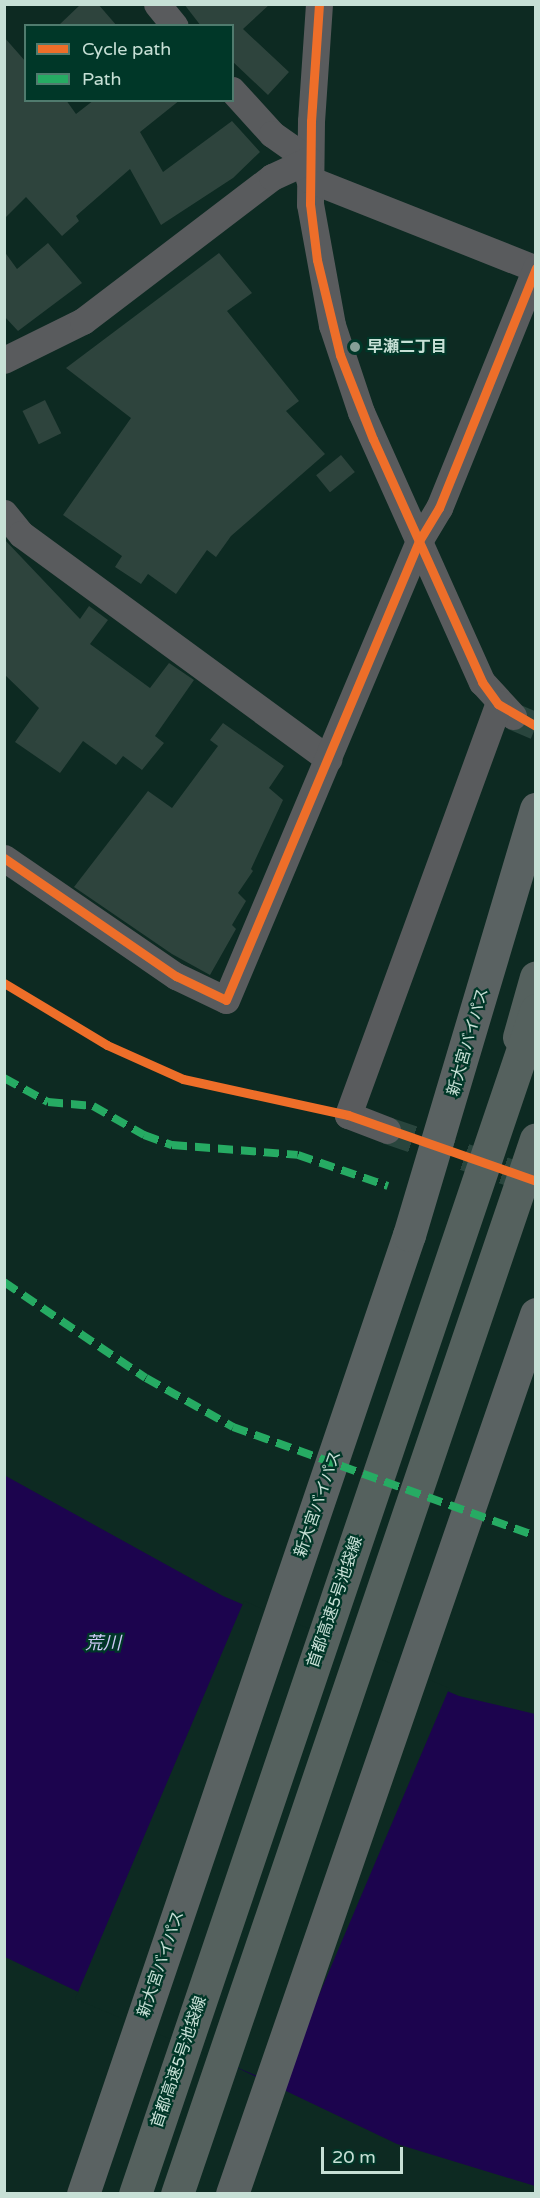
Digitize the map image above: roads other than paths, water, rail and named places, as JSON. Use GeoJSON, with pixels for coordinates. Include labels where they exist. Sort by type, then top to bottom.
{"type":"FeatureCollection","features":[{"type":"Feature","properties":{"kind":"highway","name":"新大宮バイパス"},"geometry":{"type":"LineString","coordinates":[[83,2193],[409,1234],[536,809]]}},
{"type":"Feature","properties":{"kind":"highway"},"geometry":{"type":"LineString","coordinates":[[492,1140],[536,977]]}},
{"type":"Feature","properties":{"kind":"highway","name":"首都高速5号池袋線"},"geometry":{"type":"LineString","coordinates":[[135,2193],[536,1010]]}},
{"type":"Feature","properties":{"kind":"highway"},"geometry":{"type":"LineString","coordinates":[[177,2193],[534,1143]]}},
{"type":"Feature","properties":{"kind":"highway"},"geometry":{"type":"LineString","coordinates":[[232,2193],[451,1549],[536,1314]]}},
{"type":"Feature","properties":{"kind":"street"},"geometry":{"type":"LineString","coordinates":[[157,4],[174,24]]}},
{"type":"Feature","properties":{"kind":"street"},"geometry":{"type":"LineString","coordinates":[[319,4],[309,170],[317,260],[340,355],[365,421],[482,682],[505,710],[348,1114],[387,1130]]}},
{"type":"Feature","properties":{"kind":"street"},"geometry":{"type":"LineString","coordinates":[[4,858],[176,976],[226,999],[419,541],[439,508],[535,269],[309,170],[234,92]]}},
{"type":"Feature","properties":{"kind":"street"},"geometry":{"type":"LineString","coordinates":[[5,360],[83,321],[272,177],[309,170]]}},
{"type":"Feature","properties":{"kind":"street"},"geometry":{"type":"LineString","coordinates":[[4,513],[21,534],[328,759]]}},
{"type":"Feature","properties":{"kind":"water","name":"荒川"},"geometry":{"type":"Polygon","coordinates":[[[4,1475],[223,1596],[459,1696],[535,1714],[535,2186],[397,2144],[5,1957],[4,1475]]]}},
{"type":"Feature","properties":{"kind":"tunnel"},"geometry":{"type":"LineString","coordinates":[[513,716],[536,726]]}},
{"type":"Feature","properties":{"kind":"tunnel"},"geometry":{"type":"LineString","coordinates":[[387,1130],[536,1181]]}},
{"type":"Feature","properties":{"kind":"place","name":"早瀬二丁目"},"geometry":{"type":"Point","coordinates":[355,347]}}]}
